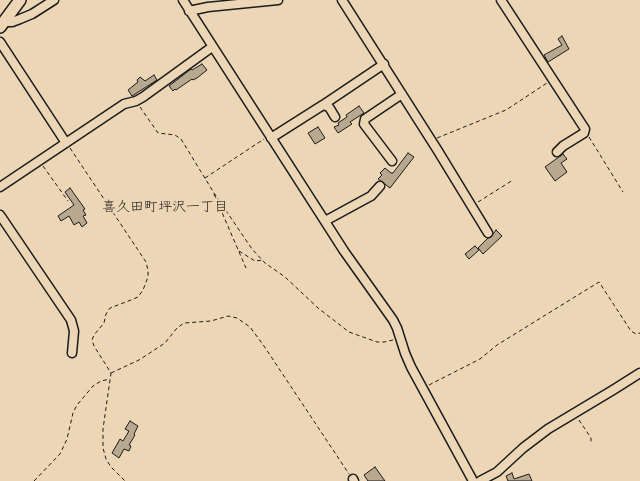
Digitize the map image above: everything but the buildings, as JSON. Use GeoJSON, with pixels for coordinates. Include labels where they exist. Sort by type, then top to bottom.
{"type":"FeatureCollection","features":[{"type":"Feature","properties":{"kind":"main road"},"geometry":{"type":"LineString","coordinates":[[2,25],[20,0]]}},
{"type":"Feature","properties":{"kind":"street"},"geometry":{"type":"LineString","coordinates":[[2,25],[32,14],[54,0]]}},
{"type":"Feature","properties":{"kind":"street"},"geometry":{"type":"LineString","coordinates":[[183,0],[344,251],[393,320],[405,353],[422,388],[472,481]]}},
{"type":"Feature","properties":{"kind":"street"},"geometry":{"type":"LineString","coordinates":[[190,11],[208,7],[278,0]]}},
{"type":"Feature","properties":{"kind":"street"},"geometry":{"type":"LineString","coordinates":[[342,0],[384,64],[488,233]]}},
{"type":"Feature","properties":{"kind":"street"},"geometry":{"type":"LineString","coordinates":[[500,0],[585,128],[586,132],[563,146],[557,152]]}},
{"type":"Feature","properties":{"kind":"street"},"geometry":{"type":"LineString","coordinates":[[0,42],[66,143]]}},
{"type":"Feature","properties":{"kind":"street"},"geometry":{"type":"LineString","coordinates":[[0,187],[124,104],[136,101],[212,47]]}},
{"type":"Feature","properties":{"kind":"street"},"geometry":{"type":"LineString","coordinates":[[270,137],[324,105],[384,64]]}},
{"type":"Feature","properties":{"kind":"street"},"geometry":{"type":"LineString","coordinates":[[392,161],[364,124],[365,119],[402,94]]}},
{"type":"Feature","properties":{"kind":"street"},"geometry":{"type":"LineString","coordinates":[[324,105],[329,106],[335,117]]}},
{"type":"Feature","properties":{"kind":"street"},"geometry":{"type":"LineString","coordinates":[[325,221],[371,196],[380,186]]}},
{"type":"Feature","properties":{"kind":"street"},"geometry":{"type":"LineString","coordinates":[[0,215],[71,320],[74,331],[72,353]]}},
{"type":"Feature","properties":{"kind":"street"},"geometry":{"type":"LineString","coordinates":[[480,481],[497,472],[523,448],[548,429],[640,373]]}},
{"type":"Feature","properties":{"kind":"path"},"geometry":{"type":"LineString","coordinates":[[431,140],[506,110],[550,81]]}},
{"type":"Feature","properties":{"kind":"path"},"geometry":{"type":"LineString","coordinates":[[136,101],[158,133],[175,135],[181,139],[214,193],[252,249],[263,260],[285,277],[318,308],[349,332],[377,342],[384,342],[400,337]]}},
{"type":"Feature","properties":{"kind":"path"},"geometry":{"type":"LineString","coordinates":[[586,132],[623,192]]}},
{"type":"Feature","properties":{"kind":"path"},"geometry":{"type":"LineString","coordinates":[[204,178],[270,137]]}},
{"type":"Feature","properties":{"kind":"path"},"geometry":{"type":"LineString","coordinates":[[66,143],[146,262],[148,270],[148,277],[143,290],[138,296],[131,300],[110,308],[106,314],[104,323],[94,335],[92,340],[94,346],[111,373],[103,429],[103,448],[106,459],[111,467],[125,481]]}},
{"type":"Feature","properties":{"kind":"path"},"geometry":{"type":"LineString","coordinates":[[39,161],[68,201]]}},
{"type":"Feature","properties":{"kind":"path"},"geometry":{"type":"LineString","coordinates":[[472,206],[513,180]]}},
{"type":"Feature","properties":{"kind":"path"},"geometry":{"type":"LineString","coordinates":[[214,193],[246,268]]}},
{"type":"Feature","properties":{"kind":"path"},"geometry":{"type":"LineString","coordinates":[[239,250],[256,261],[263,260]]}},
{"type":"Feature","properties":{"kind":"path"},"geometry":{"type":"LineString","coordinates":[[422,388],[480,359],[497,345],[599,282],[631,331],[636,334],[640,334]]}},
{"type":"Feature","properties":{"kind":"path"},"geometry":{"type":"LineString","coordinates":[[111,373],[139,360],[165,343],[177,328],[184,323],[211,320],[228,316],[237,318],[250,328],[264,346],[354,480]]}},
{"type":"Feature","properties":{"kind":"path"},"geometry":{"type":"LineString","coordinates":[[34,481],[60,454],[67,439],[73,413],[77,405],[93,386],[101,381],[110,379]]}},
{"type":"Feature","properties":{"kind":"path"},"geometry":{"type":"LineString","coordinates":[[573,414],[581,421],[591,438],[590,442]]}},
{"type":"Feature","properties":{"kind":"district","name":"喜久田町坪沢一丁目"},"geometry":{"type":"Point","coordinates":[165,207]}}]}
